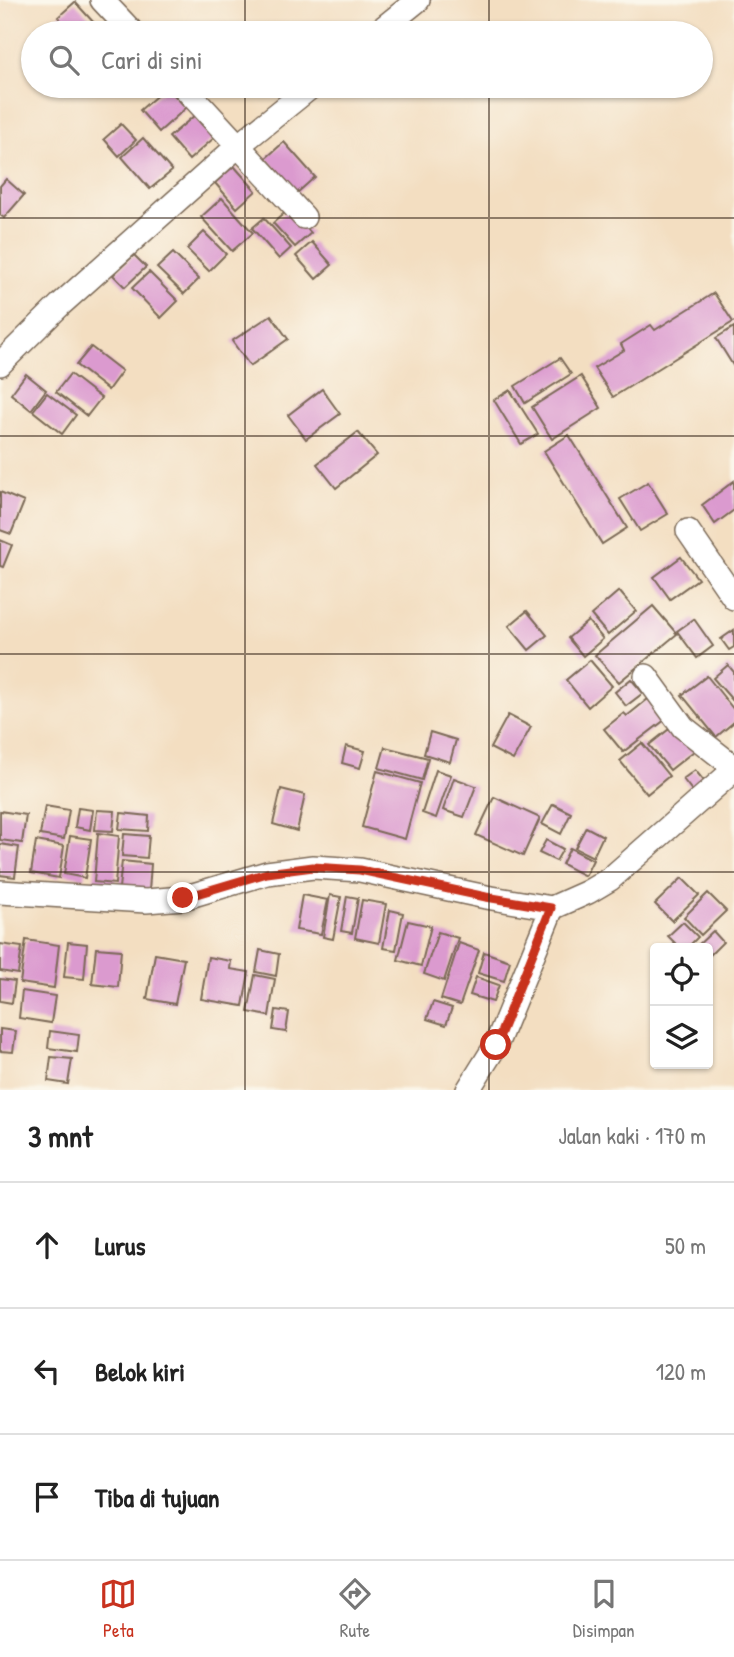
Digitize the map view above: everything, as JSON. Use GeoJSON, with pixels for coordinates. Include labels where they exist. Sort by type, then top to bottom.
{"type":"FeatureCollection","features":[{"type":"Feature","properties":{"kind":"street"},"geometry":{"type":"LineString","coordinates":[[102,0],[122,21]]}},
{"type":"Feature","properties":{"kind":"street"},"geometry":{"type":"LineString","coordinates":[[392,21],[418,0]]}},
{"type":"Feature","properties":{"kind":"street"},"geometry":{"type":"LineString","coordinates":[[194,98],[304,218]]}},
{"type":"Feature","properties":{"kind":"street"},"geometry":{"type":"LineString","coordinates":[[0,364],[60,304],[239,145],[297,98]]}},
{"type":"Feature","properties":{"kind":"street"},"geometry":{"type":"LineString","coordinates":[[688,531],[734,598]]}},
{"type":"Feature","properties":{"kind":"street"},"geometry":{"type":"LineString","coordinates":[[0,892],[146,901],[183,898],[267,873],[313,867],[360,870],[551,908],[610,879],[734,768],[683,727],[646,676]]}},
{"type":"Feature","properties":{"kind":"street"},"geometry":{"type":"LineString","coordinates":[[468,1090],[496,1045],[551,908]]}},
{"type":"Feature","properties":{"kind":"building"},"geometry":{"type":"Polygon","coordinates":[[[75,2],[92,21],[62,21],[58,17],[75,2]]]}},
{"type":"Feature","properties":{"kind":"building"},"geometry":{"type":"Polygon","coordinates":[[[154,98],[177,98],[186,108],[159,132],[140,110],[154,98]]]}},
{"type":"Feature","properties":{"kind":"building"},"geometry":{"type":"Polygon","coordinates":[[[194,116],[214,138],[189,160],[169,137],[194,116]]]}},
{"type":"Feature","properties":{"kind":"building"},"geometry":{"type":"Polygon","coordinates":[[[121,124],[136,140],[119,156],[104,139],[121,124]]]}},
{"type":"Feature","properties":{"kind":"building"},"geometry":{"type":"Polygon","coordinates":[[[143,138],[172,171],[150,189],[122,157],[143,138]]]}},
{"type":"Feature","properties":{"kind":"building"},"geometry":{"type":"Polygon","coordinates":[[[284,142],[315,177],[297,193],[266,158],[284,142]]]}},
{"type":"Feature","properties":{"kind":"building"},"geometry":{"type":"Polygon","coordinates":[[[234,166],[256,191],[237,208],[215,183],[234,166]]]}},
{"type":"Feature","properties":{"kind":"building"},"geometry":{"type":"Polygon","coordinates":[[[6,179],[24,195],[4,218],[0,215],[0,186],[6,179]]]}},
{"type":"Feature","properties":{"kind":"building"},"geometry":{"type":"Polygon","coordinates":[[[222,198],[253,233],[232,251],[201,217],[222,198]]]}},
{"type":"Feature","properties":{"kind":"building"},"geometry":{"type":"Polygon","coordinates":[[[289,209],[311,233],[295,247],[273,223],[289,209]]]}},
{"type":"Feature","properties":{"kind":"building"},"geometry":{"type":"Polygon","coordinates":[[[264,218],[291,248],[279,259],[252,228],[264,218]]]}},
{"type":"Feature","properties":{"kind":"building"},"geometry":{"type":"Polygon","coordinates":[[[204,232],[226,254],[209,271],[187,249],[204,232]]]}},
{"type":"Feature","properties":{"kind":"building"},"geometry":{"type":"Polygon","coordinates":[[[312,242],[332,265],[316,279],[296,256],[312,242]]]}},
{"type":"Feature","properties":{"kind":"building"},"geometry":{"type":"Polygon","coordinates":[[[173,253],[199,279],[184,294],[157,268],[173,253]]]}},
{"type":"Feature","properties":{"kind":"building"},"geometry":{"type":"Polygon","coordinates":[[[134,255],[146,267],[125,287],[113,275],[134,255]]]}},
{"type":"Feature","properties":{"kind":"building"},"geometry":{"type":"Polygon","coordinates":[[[149,272],[178,301],[161,318],[132,288],[149,272]]]}},
{"type":"Feature","properties":{"kind":"building"},"geometry":{"type":"Polygon","coordinates":[[[714,293],[733,322],[613,397],[594,368],[624,350],[621,344],[651,325],[655,330],[714,293]]]}},
{"type":"Feature","properties":{"kind":"building"},"geometry":{"type":"Polygon","coordinates":[[[271,315],[288,339],[250,366],[232,341],[271,315]]]}},
{"type":"Feature","properties":{"kind":"building"},"geometry":{"type":"Polygon","coordinates":[[[734,327],[734,367],[716,338],[734,327]]]}},
{"type":"Feature","properties":{"kind":"building"},"geometry":{"type":"Polygon","coordinates":[[[91,347],[122,371],[108,390],[76,365],[91,347]]]}},
{"type":"Feature","properties":{"kind":"building"},"geometry":{"type":"Polygon","coordinates":[[[560,358],[571,374],[525,403],[515,386],[560,358]]]}},
{"type":"Feature","properties":{"kind":"building"},"geometry":{"type":"Polygon","coordinates":[[[26,374],[46,390],[31,410],[11,394],[26,374]]]}},
{"type":"Feature","properties":{"kind":"building"},"geometry":{"type":"Polygon","coordinates":[[[70,374],[101,398],[87,416],[56,392],[70,374]]]}},
{"type":"Feature","properties":{"kind":"building"},"geometry":{"type":"Polygon","coordinates":[[[581,376],[601,408],[552,439],[532,407],[581,376]]]}},
{"type":"Feature","properties":{"kind":"building"},"geometry":{"type":"Polygon","coordinates":[[[322,389],[340,414],[306,439],[288,415],[322,389]]]}},
{"type":"Feature","properties":{"kind":"building"},"geometry":{"type":"Polygon","coordinates":[[[510,390],[538,434],[521,444],[494,400],[510,390]]]}},
{"type":"Feature","properties":{"kind":"building"},"geometry":{"type":"Polygon","coordinates":[[[47,393],[76,415],[62,434],[33,411],[47,393]]]}},
{"type":"Feature","properties":{"kind":"building"},"geometry":{"type":"Polygon","coordinates":[[[358,432],[377,455],[336,488],[317,464],[358,432]]]}},
{"type":"Feature","properties":{"kind":"building"},"geometry":{"type":"Polygon","coordinates":[[[569,435],[627,528],[602,544],[544,451],[569,435]]]}},
{"type":"Feature","properties":{"kind":"building"},"geometry":{"type":"Polygon","coordinates":[[[734,481],[734,510],[715,524],[702,505],[734,481]]]}},
{"type":"Feature","properties":{"kind":"building"},"geometry":{"type":"Polygon","coordinates":[[[648,482],[668,514],[640,531],[620,499],[648,482]]]}},
{"type":"Feature","properties":{"kind":"building"},"geometry":{"type":"Polygon","coordinates":[[[0,492],[24,502],[11,534],[0,530],[0,492]]]}},
{"type":"Feature","properties":{"kind":"building"},"geometry":{"type":"Polygon","coordinates":[[[0,540],[12,545],[3,567],[0,566],[0,540]]]}},
{"type":"Feature","properties":{"kind":"building"},"geometry":{"type":"Polygon","coordinates":[[[681,557],[698,579],[670,599],[654,577],[681,557]]]}},
{"type":"Feature","properties":{"kind":"building"},"geometry":{"type":"Polygon","coordinates":[[[619,591],[636,611],[608,635],[591,615],[619,591]]]}},
{"type":"Feature","properties":{"kind":"building"},"geometry":{"type":"Polygon","coordinates":[[[653,606],[677,634],[619,682],[595,655],[653,606]]]}},
{"type":"Feature","properties":{"kind":"building"},"geometry":{"type":"Polygon","coordinates":[[[527,611],[547,635],[529,650],[509,626],[527,611]]]}},
{"type":"Feature","properties":{"kind":"building"},"geometry":{"type":"Polygon","coordinates":[[[694,619],[713,646],[697,658],[677,631],[694,619]]]}},
{"type":"Feature","properties":{"kind":"building"},"geometry":{"type":"Polygon","coordinates":[[[588,621],[603,639],[583,656],[568,638],[588,621]]]}},
{"type":"Feature","properties":{"kind":"building"},"geometry":{"type":"Polygon","coordinates":[[[734,630],[734,647],[729,650],[721,639],[734,630]]]}},
{"type":"Feature","properties":{"kind":"building"},"geometry":{"type":"Polygon","coordinates":[[[590,660],[612,686],[588,707],[566,680],[590,660]]]}},
{"type":"Feature","properties":{"kind":"building"},"geometry":{"type":"Polygon","coordinates":[[[728,665],[734,672],[734,702],[713,678],[728,665]]]}},
{"type":"Feature","properties":{"kind":"building"},"geometry":{"type":"Polygon","coordinates":[[[707,676],[734,710],[734,722],[716,737],[682,695],[707,676]]]}},
{"type":"Feature","properties":{"kind":"building"},"geometry":{"type":"Polygon","coordinates":[[[631,679],[643,693],[626,706],[615,692],[631,679]]]}},
{"type":"Feature","properties":{"kind":"building"},"geometry":{"type":"Polygon","coordinates":[[[653,695],[670,716],[623,752],[604,729],[624,713],[627,716],[653,695]]]}},
{"type":"Feature","properties":{"kind":"building"},"geometry":{"type":"Polygon","coordinates":[[[508,715],[531,727],[513,760],[490,748],[508,715]]]}},
{"type":"Feature","properties":{"kind":"building"},"geometry":{"type":"Polygon","coordinates":[[[673,726],[694,751],[670,770],[649,745],[673,726]]]}},
{"type":"Feature","properties":{"kind":"building"},"geometry":{"type":"Polygon","coordinates":[[[430,732],[456,740],[450,762],[424,754],[430,732]]]}},
{"type":"Feature","properties":{"kind":"building"},"geometry":{"type":"Polygon","coordinates":[[[642,743],[669,776],[647,794],[620,761],[642,743]]]}},
{"type":"Feature","properties":{"kind":"building"},"geometry":{"type":"Polygon","coordinates":[[[346,746],[365,751],[360,768],[342,763],[346,746]]]}},
{"type":"Feature","properties":{"kind":"building"},"geometry":{"type":"Polygon","coordinates":[[[385,747],[428,758],[422,780],[379,768],[385,747]]]}},
{"type":"Feature","properties":{"kind":"building"},"geometry":{"type":"Polygon","coordinates":[[[436,770],[451,775],[436,818],[422,813],[436,770]]]}},
{"type":"Feature","properties":{"kind":"building"},"geometry":{"type":"Polygon","coordinates":[[[695,770],[709,787],[697,797],[683,779],[695,770]]]}},
{"type":"Feature","properties":{"kind":"building"},"geometry":{"type":"Polygon","coordinates":[[[377,771],[420,783],[405,839],[362,827],[377,771]]]}},
{"type":"Feature","properties":{"kind":"building"},"geometry":{"type":"Polygon","coordinates":[[[454,778],[476,786],[464,817],[443,810],[454,778]]]}},
{"type":"Feature","properties":{"kind":"building"},"geometry":{"type":"Polygon","coordinates":[[[281,789],[305,795],[297,831],[273,824],[281,789]]]}},
{"type":"Feature","properties":{"kind":"building"},"geometry":{"type":"Polygon","coordinates":[[[494,797],[540,818],[523,856],[476,835],[494,797]]]}},
{"type":"Feature","properties":{"kind":"building"},"geometry":{"type":"Polygon","coordinates":[[[553,804],[571,813],[561,834],[542,824],[553,804]]]}},
{"type":"Feature","properties":{"kind":"building"},"geometry":{"type":"Polygon","coordinates":[[[45,806],[69,810],[64,839],[40,835],[45,806]]]}},
{"type":"Feature","properties":{"kind":"building"},"geometry":{"type":"Polygon","coordinates":[[[78,808],[93,810],[90,830],[75,827],[78,808]]]}},
{"type":"Feature","properties":{"kind":"building"},"geometry":{"type":"Polygon","coordinates":[[[97,810],[115,811],[113,831],[95,830],[97,810]]]}},
{"type":"Feature","properties":{"kind":"building"},"geometry":{"type":"Polygon","coordinates":[[[0,811],[26,815],[22,843],[0,840],[0,811]]]}},
{"type":"Feature","properties":{"kind":"building"},"geometry":{"type":"Polygon","coordinates":[[[121,813],[149,816],[148,831],[119,829],[121,813]]]}},
{"type":"Feature","properties":{"kind":"building"},"geometry":{"type":"Polygon","coordinates":[[[586,827],[603,836],[593,857],[575,848],[586,827]]]}},
{"type":"Feature","properties":{"kind":"building"},"geometry":{"type":"Polygon","coordinates":[[[98,833],[119,836],[115,884],[94,882],[98,833]]]}},
{"type":"Feature","properties":{"kind":"building"},"geometry":{"type":"Polygon","coordinates":[[[124,834],[149,836],[147,858],[122,856],[124,834]]]}},
{"type":"Feature","properties":{"kind":"building"},"geometry":{"type":"Polygon","coordinates":[[[70,836],[91,839],[85,878],[64,874],[70,836]]]}},
{"type":"Feature","properties":{"kind":"building"},"geometry":{"type":"Polygon","coordinates":[[[546,840],[563,849],[556,861],[539,853],[546,840]]]}},
{"type":"Feature","properties":{"kind":"building"},"geometry":{"type":"Polygon","coordinates":[[[36,841],[64,846],[59,878],[31,873],[36,841]]]}},
{"type":"Feature","properties":{"kind":"building"},"geometry":{"type":"Polygon","coordinates":[[[0,844],[19,847],[15,877],[0,875],[0,844]]]}},
{"type":"Feature","properties":{"kind":"building"},"geometry":{"type":"Polygon","coordinates":[[[570,848],[593,860],[585,876],[562,864],[570,848]]]}},
{"type":"Feature","properties":{"kind":"building"},"geometry":{"type":"Polygon","coordinates":[[[122,861],[151,864],[149,891],[119,888],[122,861]]]}},
{"type":"Feature","properties":{"kind":"building"},"geometry":{"type":"Polygon","coordinates":[[[682,878],[699,895],[672,921],[655,904],[682,878]]]}},
{"type":"Feature","properties":{"kind":"building"},"geometry":{"type":"Polygon","coordinates":[[[708,893],[726,911],[701,935],[684,917],[708,893]]]}},
{"type":"Feature","properties":{"kind":"building"},"geometry":{"type":"Polygon","coordinates":[[[302,895],[328,900],[321,934],[296,930],[302,895]]]}},
{"type":"Feature","properties":{"kind":"building"},"geometry":{"type":"Polygon","coordinates":[[[330,895],[341,897],[333,939],[323,937],[330,895]]]}},
{"type":"Feature","properties":{"kind":"building"},"geometry":{"type":"Polygon","coordinates":[[[347,896],[358,898],[352,933],[341,931],[347,896]]]}},
{"type":"Feature","properties":{"kind":"building"},"geometry":{"type":"Polygon","coordinates":[[[362,900],[386,904],[379,943],[355,938],[362,900]]]}},
{"type":"Feature","properties":{"kind":"building"},"geometry":{"type":"Polygon","coordinates":[[[390,910],[403,913],[396,950],[383,948],[390,910]]]}},
{"type":"Feature","properties":{"kind":"building"},"geometry":{"type":"Polygon","coordinates":[[[408,921],[431,926],[421,966],[398,960],[408,921]]]}},
{"type":"Feature","properties":{"kind":"building"},"geometry":{"type":"Polygon","coordinates":[[[683,922],[698,937],[692,943],[675,943],[668,936],[683,922]]]}},
{"type":"Feature","properties":{"kind":"building"},"geometry":{"type":"Polygon","coordinates":[[[713,931],[723,942],[713,952],[713,943],[700,943],[713,931]]]}},
{"type":"Feature","properties":{"kind":"building"},"geometry":{"type":"Polygon","coordinates":[[[438,932],[458,938],[444,981],[424,974],[438,932]]]}},
{"type":"Feature","properties":{"kind":"building"},"geometry":{"type":"Polygon","coordinates":[[[26,940],[59,945],[54,988],[20,983],[26,940]]]}},
{"type":"Feature","properties":{"kind":"building"},"geometry":{"type":"Polygon","coordinates":[[[68,942],[87,944],[84,979],[64,977],[68,942]]]}},
{"type":"Feature","properties":{"kind":"building"},"geometry":{"type":"Polygon","coordinates":[[[459,943],[479,950],[460,1005],[441,999],[459,943]]]}},
{"type":"Feature","properties":{"kind":"building"},"geometry":{"type":"Polygon","coordinates":[[[0,944],[22,947],[18,974],[0,971],[0,944]]]}},
{"type":"Feature","properties":{"kind":"building"},"geometry":{"type":"Polygon","coordinates":[[[96,948],[121,950],[118,987],[92,984],[96,948]]]}},
{"type":"Feature","properties":{"kind":"building"},"geometry":{"type":"Polygon","coordinates":[[[260,950],[279,954],[276,976],[256,972],[260,950]]]}},
{"type":"Feature","properties":{"kind":"building"},"geometry":{"type":"Polygon","coordinates":[[[484,952],[510,961],[504,981],[478,973],[484,952]]]}},
{"type":"Feature","properties":{"kind":"building"},"geometry":{"type":"Polygon","coordinates":[[[155,954],[184,959],[175,1004],[147,999],[155,954]]]}},
{"type":"Feature","properties":{"kind":"building"},"geometry":{"type":"Polygon","coordinates":[[[208,957],[231,961],[230,969],[249,972],[243,1006],[201,999],[208,957]]]}},
{"type":"Feature","properties":{"kind":"building"},"geometry":{"type":"Polygon","coordinates":[[[255,975],[275,979],[269,1016],[248,1012],[255,975]]]}},
{"type":"Feature","properties":{"kind":"building"},"geometry":{"type":"Polygon","coordinates":[[[476,977],[499,985],[493,1002],[470,995],[476,977]]]}},
{"type":"Feature","properties":{"kind":"building"},"geometry":{"type":"Polygon","coordinates":[[[0,979],[15,981],[12,1003],[0,1001],[0,979]]]}},
{"type":"Feature","properties":{"kind":"building"},"geometry":{"type":"Polygon","coordinates":[[[22,991],[55,996],[51,1023],[19,1018],[22,991]]]}},
{"type":"Feature","properties":{"kind":"building"},"geometry":{"type":"Polygon","coordinates":[[[433,1002],[452,1008],[446,1025],[427,1019],[433,1002]]]}},
{"type":"Feature","properties":{"kind":"building"},"geometry":{"type":"Polygon","coordinates":[[[276,1010],[289,1012],[286,1032],[273,1030],[276,1010]]]}},
{"type":"Feature","properties":{"kind":"building"},"geometry":{"type":"Polygon","coordinates":[[[0,1029],[16,1031],[13,1052],[0,1051],[0,1029]]]}},
{"type":"Feature","properties":{"kind":"building"},"geometry":{"type":"Polygon","coordinates":[[[50,1031],[79,1035],[77,1052],[48,1048],[50,1031]]]}},
{"type":"Feature","properties":{"kind":"building"},"geometry":{"type":"Polygon","coordinates":[[[51,1057],[72,1059],[68,1084],[48,1081],[51,1057]]]}},
{"type":"Feature","properties":{"kind":"route"},"geometry":{"type":"LineString","coordinates":[[183,898],[267,873],[313,867],[360,870],[551,908],[496,1045]]}}]}
